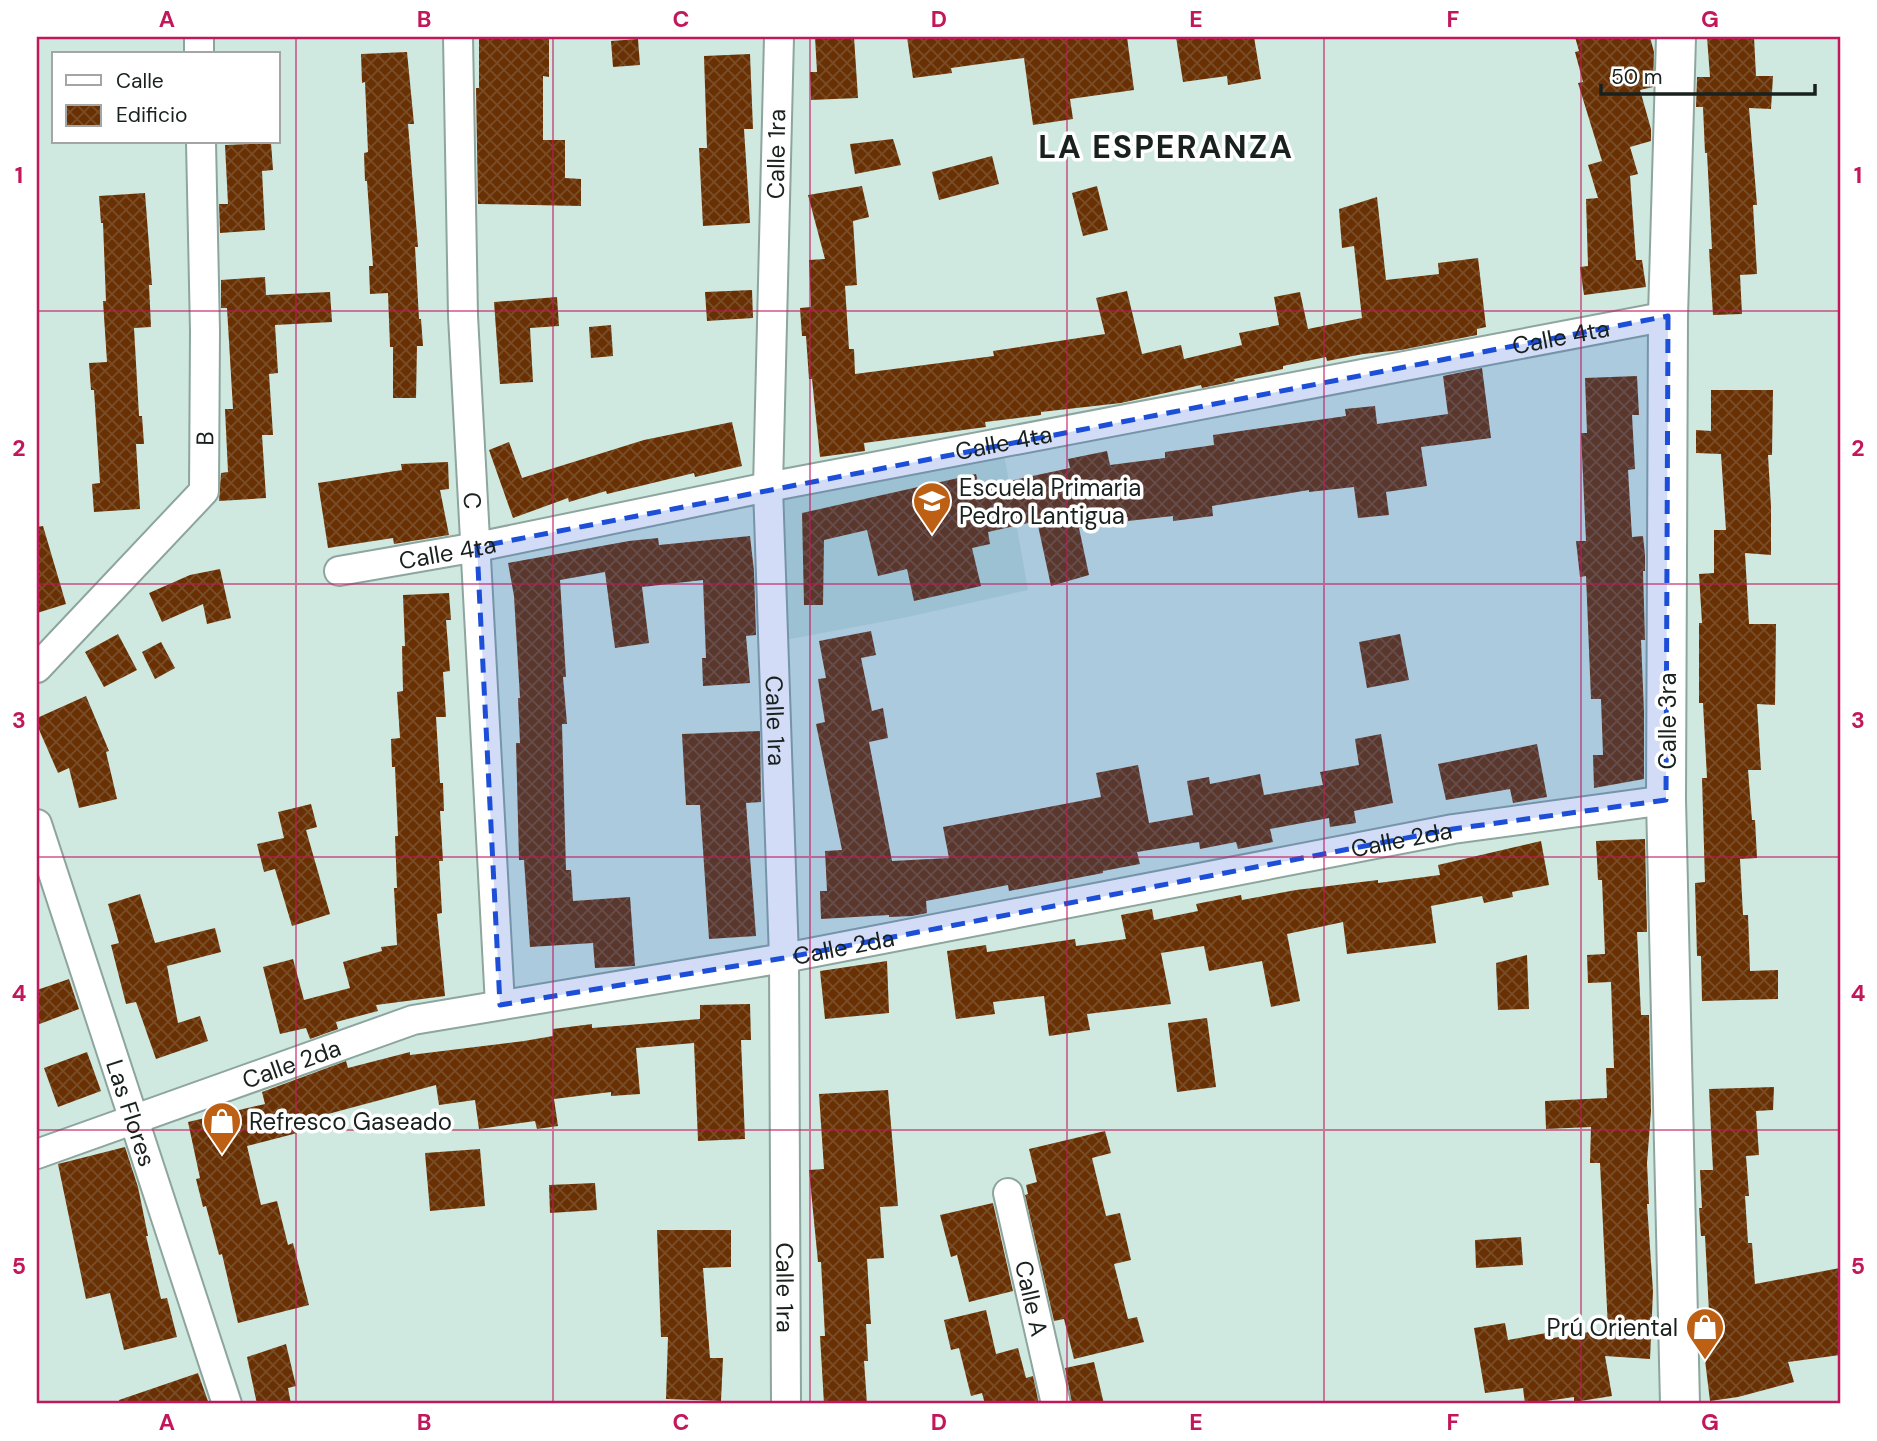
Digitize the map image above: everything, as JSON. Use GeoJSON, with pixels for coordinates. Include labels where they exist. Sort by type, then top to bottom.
{"type":"FeatureCollection","features":[{"type":"Feature","properties":{"kind":"street","name":"C"},"geometry":{"type":"LineString","coordinates":[[458,37],[463,316],[500,1005]]}},
{"type":"Feature","properties":{"kind":"street","name":"Calle 1ra"},"geometry":{"type":"LineString","coordinates":[[779,37],[768,487],[784,958],[786,1404]]}},
{"type":"Feature","properties":{"kind":"street","name":"Calle 3ra"},"geometry":{"type":"LineString","coordinates":[[1676,37],[1668,316],[1666,800],[1680,1404]]}},
{"type":"Feature","properties":{"kind":"street","name":"B"},"geometry":{"type":"LineString","coordinates":[[37,668],[204,491],[205,331],[201,144]]}},
{"type":"Feature","properties":{"kind":"street","name":"Calle 4ta"},"geometry":{"type":"LineString","coordinates":[[339,570],[477,547],[768,487],[1668,316]]}},
{"type":"Feature","properties":{"kind":"street","name":"Calle 2da"},"geometry":{"type":"LineString","coordinates":[[37,1154],[413,1020],[784,958],[1453,829],[1666,800]]}},
{"type":"Feature","properties":{"kind":"street","name":"Las Flores"},"geometry":{"type":"LineString","coordinates":[[37,824],[227,1404]]}},
{"type":"Feature","properties":{"kind":"street","name":"Calle A"},"geometry":{"type":"LineString","coordinates":[[1008,1193],[1056,1404]]}},
{"type":"Feature","properties":{"kind":"highlighted area"},"geometry":{"type":"Polygon","coordinates":[[[1668,316],[1666,800],[1453,829],[784,958],[500,1005],[477,547],[1668,316]]]}},
{"type":"Feature","properties":{"kind":"shaded area"},"geometry":{"type":"Polygon","coordinates":[[[1002,443],[1028,590],[903,618],[774,642],[768,487],[1002,443]]]}},
{"type":"Feature","properties":{"kind":"building"},"geometry":{"type":"Polygon","coordinates":[[[479,37],[549,37],[549,77],[543,76],[543,140],[565,140],[565,178],[581,179],[581,206],[478,204],[476,88],[479,88],[479,37]]]}},
{"type":"Feature","properties":{"kind":"building"},"geometry":{"type":"Polygon","coordinates":[[[815,37],[854,37],[858,98],[811,100],[810,72],[817,72],[815,37]]]}},
{"type":"Feature","properties":{"kind":"building"},"geometry":{"type":"Polygon","coordinates":[[[907,37],[1127,37],[1134,90],[1070,99],[1073,119],[1033,125],[1024,58],[951,68],[952,73],[913,78],[907,37]]]}},
{"type":"Feature","properties":{"kind":"building"},"geometry":{"type":"Polygon","coordinates":[[[1176,37],[1254,37],[1261,79],[1228,85],[1227,76],[1183,82],[1176,37]]]}},
{"type":"Feature","properties":{"kind":"building"},"geometry":{"type":"Polygon","coordinates":[[[1575,37],[1650,37],[1654,52],[1653,87],[1640,90],[1651,129],[1651,141],[1630,147],[1638,174],[1630,176],[1636,260],[1642,260],[1646,287],[1584,295],[1580,267],[1588,266],[1586,199],[1598,198],[1588,165],[1602,161],[1578,83],[1583,82],[1575,52],[1579,51],[1575,37]]]}},
{"type":"Feature","properties":{"kind":"building"},"geometry":{"type":"Polygon","coordinates":[[[1707,37],[1754,37],[1756,76],[1773,76],[1771,109],[1749,108],[1757,205],[1753,205],[1757,274],[1740,275],[1742,314],[1713,315],[1707,153],[1703,107],[1696,107],[1697,77],[1710,77],[1707,37]]]}},
{"type":"Feature","properties":{"kind":"building"},"geometry":{"type":"Polygon","coordinates":[[[638,39],[640,65],[613,67],[611,41],[638,39]]]}},
{"type":"Feature","properties":{"kind":"building"},"geometry":{"type":"Polygon","coordinates":[[[407,52],[414,124],[408,124],[418,247],[415,247],[419,319],[423,346],[417,346],[416,398],[393,398],[393,347],[390,347],[388,293],[370,294],[369,266],[373,266],[365,181],[364,153],[368,152],[361,54],[407,52]]]}},
{"type":"Feature","properties":{"kind":"building"},"geometry":{"type":"Polygon","coordinates":[[[750,54],[753,129],[744,129],[750,223],[703,226],[699,148],[707,148],[704,56],[750,54]]]}},
{"type":"Feature","properties":{"kind":"building"},"geometry":{"type":"Polygon","coordinates":[[[893,139],[901,165],[855,174],[850,144],[893,139]]]}},
{"type":"Feature","properties":{"kind":"building"},"geometry":{"type":"Polygon","coordinates":[[[271,144],[273,170],[262,171],[265,230],[220,233],[219,204],[228,204],[225,145],[271,144]]]}},
{"type":"Feature","properties":{"kind":"building"},"geometry":{"type":"Polygon","coordinates":[[[992,156],[999,184],[939,200],[932,172],[992,156]]]}},
{"type":"Feature","properties":{"kind":"building"},"geometry":{"type":"Polygon","coordinates":[[[862,186],[869,217],[853,221],[857,285],[845,286],[849,349],[854,349],[855,374],[994,356],[993,351],[1105,334],[1096,298],[1127,291],[1142,354],[1181,345],[1184,359],[1242,345],[1239,333],[1279,325],[1274,297],[1300,292],[1308,329],[1362,318],[1354,246],[1342,248],[1339,209],[1377,197],[1386,280],[1439,274],[1438,263],[1478,258],[1486,327],[1477,329],[1477,335],[1401,350],[1327,361],[1326,357],[1202,388],[1201,385],[1121,403],[1041,412],[1041,415],[985,422],[986,427],[864,443],[865,451],[820,457],[812,379],[809,379],[806,336],[802,336],[800,308],[811,307],[809,260],[825,259],[808,195],[862,186]]]}},
{"type":"Feature","properties":{"kind":"building"},"geometry":{"type":"Polygon","coordinates":[[[1097,186],[1108,230],[1083,236],[1072,193],[1097,186]]]}},
{"type":"Feature","properties":{"kind":"building"},"geometry":{"type":"Polygon","coordinates":[[[145,193],[152,285],[149,285],[151,327],[134,328],[139,416],[142,416],[144,444],[136,444],[140,509],[94,512],[92,484],[100,483],[94,390],[91,390],[89,363],[107,362],[103,301],[106,301],[103,223],[99,196],[145,193]]]}},
{"type":"Feature","properties":{"kind":"building"},"geometry":{"type":"Polygon","coordinates":[[[265,277],[266,295],[330,292],[332,322],[275,325],[278,373],[269,374],[273,435],[262,435],[266,498],[219,501],[221,473],[228,472],[225,409],[233,409],[227,308],[221,308],[221,280],[265,277]]]}},
{"type":"Feature","properties":{"kind":"building"},"geometry":{"type":"Polygon","coordinates":[[[752,290],[753,318],[707,321],[705,292],[752,290]]]}},
{"type":"Feature","properties":{"kind":"building"},"geometry":{"type":"Polygon","coordinates":[[[557,297],[559,326],[530,328],[533,382],[500,384],[494,302],[557,297]]]}},
{"type":"Feature","properties":{"kind":"building"},"geometry":{"type":"Polygon","coordinates":[[[611,325],[613,356],[591,358],[589,327],[611,325]]]}},
{"type":"Feature","properties":{"kind":"building"},"geometry":{"type":"Polygon","coordinates":[[[1482,368],[1491,438],[1421,447],[1427,486],[1386,492],[1389,515],[1358,518],[1354,487],[1309,490],[1212,506],[1213,516],[1173,521],[1173,516],[1128,521],[1128,517],[1079,528],[1089,575],[1051,586],[1037,521],[988,532],[990,544],[972,548],[981,586],[914,601],[907,569],[878,576],[867,530],[824,540],[823,605],[804,605],[802,513],[976,474],[979,486],[1000,483],[1070,468],[1068,459],[1107,451],[1110,465],[1165,458],[1165,452],[1214,445],[1213,435],[1346,416],[1345,409],[1375,406],[1377,424],[1448,414],[1443,376],[1482,368]]]}},
{"type":"Feature","properties":{"kind":"building"},"geometry":{"type":"Polygon","coordinates":[[[1637,376],[1639,415],[1632,415],[1635,469],[1628,470],[1632,537],[1643,536],[1645,555],[1645,640],[1641,640],[1644,779],[1594,788],[1593,755],[1603,755],[1601,699],[1591,699],[1586,576],[1580,577],[1576,541],[1586,541],[1581,433],[1587,433],[1585,378],[1637,376]]]}},
{"type":"Feature","properties":{"kind":"building"},"geometry":{"type":"Polygon","coordinates":[[[1711,390],[1773,390],[1772,455],[1768,455],[1771,555],[1745,553],[1749,624],[1776,624],[1775,705],[1757,704],[1761,770],[1748,770],[1757,858],[1740,859],[1743,915],[1748,915],[1750,971],[1778,970],[1778,999],[1702,1001],[1701,956],[1697,956],[1695,883],[1705,882],[1702,778],[1707,778],[1703,703],[1699,703],[1699,623],[1702,623],[1699,574],[1714,573],[1714,530],[1726,530],[1721,454],[1696,453],[1696,430],[1711,431],[1711,390]]]}},
{"type":"Feature","properties":{"kind":"building"},"geometry":{"type":"Polygon","coordinates":[[[732,422],[742,466],[695,477],[694,473],[607,494],[606,491],[569,502],[568,498],[513,518],[489,450],[509,442],[522,478],[644,440],[732,422]]]}},
{"type":"Feature","properties":{"kind":"building"},"geometry":{"type":"Polygon","coordinates":[[[448,462],[449,489],[440,490],[449,535],[394,544],[393,538],[328,548],[318,483],[402,470],[401,464],[448,462]]]}},
{"type":"Feature","properties":{"kind":"building"},"geometry":{"type":"Polygon","coordinates":[[[43,526],[66,604],[37,613],[37,527],[43,526]]]}},
{"type":"Feature","properties":{"kind":"building"},"geometry":{"type":"Polygon","coordinates":[[[750,536],[756,635],[746,636],[750,683],[703,686],[702,658],[706,658],[703,580],[642,587],[649,643],[615,648],[605,572],[560,580],[567,724],[562,724],[566,870],[571,870],[573,901],[630,897],[635,966],[595,968],[593,943],[530,947],[524,860],[519,860],[516,743],[520,743],[520,698],[514,596],[508,563],[629,541],[658,538],[659,545],[750,536]]]}},
{"type":"Feature","properties":{"kind":"building"},"geometry":{"type":"Polygon","coordinates":[[[220,569],[231,618],[207,624],[203,604],[162,622],[149,593],[190,575],[220,569]]]}},
{"type":"Feature","properties":{"kind":"building"},"geometry":{"type":"Polygon","coordinates":[[[449,593],[451,620],[446,620],[450,671],[443,672],[446,717],[436,717],[444,811],[440,811],[443,861],[439,861],[442,913],[437,914],[445,996],[376,1005],[378,1011],[336,1022],[338,1029],[310,1039],[306,1028],[280,1034],[263,967],[293,959],[304,1000],[350,988],[343,962],[382,951],[381,947],[397,945],[394,888],[397,888],[395,836],[398,836],[391,739],[400,738],[397,692],[403,691],[403,595],[449,593]]]}},
{"type":"Feature","properties":{"kind":"building"},"geometry":{"type":"Polygon","coordinates":[[[871,631],[876,655],[861,658],[872,711],[883,708],[888,738],[869,742],[892,861],[949,858],[943,827],[1101,797],[1096,773],[1138,765],[1149,823],[1193,815],[1187,781],[1209,777],[1210,784],[1260,774],[1264,795],[1323,785],[1320,772],[1359,765],[1355,739],[1381,734],[1393,803],[1354,811],[1356,823],[1330,827],[1329,818],[1270,829],[1273,842],[1238,849],[1236,842],[1200,849],[1199,842],[1137,852],[1140,864],[1103,873],[1009,891],[1008,885],[926,901],[927,913],[912,916],[821,919],[820,891],[827,891],[825,851],[842,850],[816,724],[825,722],[818,679],[826,678],[819,641],[871,631]]]}},
{"type":"Feature","properties":{"kind":"building"},"geometry":{"type":"Polygon","coordinates":[[[118,634],[137,670],[104,687],[85,652],[118,634]]]}},
{"type":"Feature","properties":{"kind":"building"},"geometry":{"type":"Polygon","coordinates":[[[1400,634],[1409,680],[1367,688],[1359,642],[1400,634]]]}},
{"type":"Feature","properties":{"kind":"building"},"geometry":{"type":"Polygon","coordinates":[[[161,642],[175,668],[155,679],[142,652],[161,642]]]}},
{"type":"Feature","properties":{"kind":"building"},"geometry":{"type":"Polygon","coordinates":[[[86,696],[109,751],[106,752],[117,799],[79,808],[69,768],[58,773],[37,725],[37,718],[86,696]]]}},
{"type":"Feature","properties":{"kind":"building"},"geometry":{"type":"Polygon","coordinates":[[[760,731],[761,802],[746,803],[756,936],[709,939],[700,805],[686,805],[682,734],[760,731]]]}},
{"type":"Feature","properties":{"kind":"building"},"geometry":{"type":"Polygon","coordinates":[[[1537,744],[1547,797],[1513,803],[1510,789],[1446,800],[1438,764],[1537,744]]]}},
{"type":"Feature","properties":{"kind":"building"},"geometry":{"type":"Polygon","coordinates":[[[311,804],[317,827],[306,830],[330,914],[292,926],[275,869],[264,872],[257,844],[284,838],[278,812],[311,804]]]}},
{"type":"Feature","properties":{"kind":"building"},"geometry":{"type":"Polygon","coordinates":[[[1645,839],[1647,932],[1637,932],[1641,1015],[1649,1015],[1651,1111],[1647,1204],[1653,1291],[1650,1359],[1605,1356],[1612,1396],[1574,1402],[1574,1397],[1525,1404],[1523,1388],[1485,1393],[1474,1328],[1505,1323],[1508,1340],[1552,1332],[1553,1338],[1608,1329],[1600,1163],[1590,1163],[1591,1127],[1546,1129],[1545,1101],[1607,1098],[1606,1068],[1614,1068],[1611,982],[1588,983],[1587,955],[1605,954],[1602,880],[1598,880],[1596,841],[1645,839]]]}},
{"type":"Feature","properties":{"kind":"building"},"geometry":{"type":"Polygon","coordinates":[[[1541,841],[1549,885],[1512,892],[1513,897],[1484,903],[1482,896],[1431,906],[1436,943],[1347,954],[1343,922],[1287,934],[1300,1001],[1271,1007],[1262,961],[1209,971],[1204,946],[1161,953],[1171,1004],[1087,1014],[1090,1030],[1049,1036],[1044,996],[993,1002],[995,1014],[956,1019],[947,951],[986,945],[987,952],[1075,939],[1076,946],[1126,939],[1121,915],[1152,909],[1154,920],[1198,911],[1196,904],[1241,895],[1242,900],[1296,890],[1440,875],[1438,865],[1541,841]]]}},
{"type":"Feature","properties":{"kind":"building"},"geometry":{"type":"Polygon","coordinates":[[[140,894],[155,943],[215,928],[221,952],[167,966],[178,1023],[200,1016],[208,1041],[156,1059],[136,1002],[126,1004],[111,945],[119,943],[108,904],[140,894]]]}},
{"type":"Feature","properties":{"kind":"building"},"geometry":{"type":"Polygon","coordinates":[[[1527,955],[1529,1009],[1498,1010],[1496,963],[1527,955]]]}},
{"type":"Feature","properties":{"kind":"building"},"geometry":{"type":"Polygon","coordinates":[[[887,961],[889,1013],[825,1019],[820,971],[887,961]]]}},
{"type":"Feature","properties":{"kind":"building"},"geometry":{"type":"Polygon","coordinates":[[[69,979],[79,1009],[37,1025],[37,990],[69,979]]]}},
{"type":"Feature","properties":{"kind":"building"},"geometry":{"type":"Polygon","coordinates":[[[750,1004],[751,1040],[741,1040],[745,1139],[698,1141],[694,1043],[636,1048],[640,1094],[611,1096],[611,1092],[554,1099],[558,1126],[537,1129],[535,1121],[479,1129],[475,1100],[439,1105],[436,1085],[302,1121],[305,1131],[247,1146],[261,1205],[277,1201],[288,1245],[293,1243],[309,1305],[238,1323],[222,1254],[219,1255],[196,1179],[200,1178],[188,1122],[265,1104],[262,1092],[346,1061],[348,1068],[410,1052],[410,1055],[553,1036],[553,1029],[592,1024],[592,1028],[700,1019],[700,1005],[750,1004]]]}},
{"type":"Feature","properties":{"kind":"building"},"geometry":{"type":"Polygon","coordinates":[[[1207,1018],[1216,1087],[1177,1092],[1168,1023],[1207,1018]]]}},
{"type":"Feature","properties":{"kind":"building"},"geometry":{"type":"Polygon","coordinates":[[[87,1052],[101,1091],[58,1107],[44,1068],[87,1052]]]}},
{"type":"Feature","properties":{"kind":"building"},"geometry":{"type":"Polygon","coordinates":[[[1774,1087],[1773,1110],[1756,1111],[1759,1155],[1746,1156],[1748,1243],[1752,1243],[1755,1284],[1840,1268],[1840,1355],[1788,1362],[1794,1382],[1738,1397],[1710,1401],[1700,1319],[1700,1313],[1709,1312],[1705,1236],[1701,1236],[1699,1208],[1702,1208],[1700,1170],[1713,1170],[1709,1089],[1774,1087]]]}},
{"type":"Feature","properties":{"kind":"building"},"geometry":{"type":"Polygon","coordinates":[[[888,1090],[898,1206],[880,1207],[884,1258],[867,1259],[871,1324],[866,1324],[868,1361],[864,1361],[867,1404],[824,1404],[820,1336],[825,1336],[821,1262],[818,1262],[809,1170],[824,1169],[819,1094],[888,1090]]]}},
{"type":"Feature","properties":{"kind":"building"},"geometry":{"type":"Polygon","coordinates":[[[1105,1131],[1111,1153],[1092,1158],[1106,1216],[1120,1213],[1131,1260],[1114,1264],[1128,1319],[1137,1317],[1144,1342],[1074,1359],[1064,1319],[1054,1321],[1025,1195],[1028,1194],[1026,1185],[1037,1182],[1029,1149],[1105,1131]]]}},
{"type":"Feature","properties":{"kind":"building"},"geometry":{"type":"Polygon","coordinates":[[[125,1147],[138,1187],[161,1299],[167,1298],[177,1337],[124,1350],[110,1293],[86,1299],[58,1164],[125,1147]]]}},
{"type":"Feature","properties":{"kind":"building"},"geometry":{"type":"Polygon","coordinates":[[[480,1149],[485,1206],[430,1211],[425,1153],[480,1149]]]}},
{"type":"Feature","properties":{"kind":"building"},"geometry":{"type":"Polygon","coordinates":[[[595,1183],[597,1210],[550,1213],[549,1185],[595,1183]]]}},
{"type":"Feature","properties":{"kind":"building"},"geometry":{"type":"Polygon","coordinates":[[[993,1203],[1013,1291],[969,1302],[957,1255],[951,1257],[940,1215],[993,1203]]]}},
{"type":"Feature","properties":{"kind":"building"},"geometry":{"type":"Polygon","coordinates":[[[657,1230],[731,1230],[731,1267],[703,1268],[710,1358],[723,1358],[721,1401],[666,1399],[668,1337],[661,1337],[657,1230]]]}},
{"type":"Feature","properties":{"kind":"building"},"geometry":{"type":"Polygon","coordinates":[[[1521,1237],[1523,1265],[1476,1268],[1475,1240],[1521,1237]]]}},
{"type":"Feature","properties":{"kind":"building"},"geometry":{"type":"Polygon","coordinates":[[[986,1310],[996,1354],[1018,1348],[1026,1378],[1033,1376],[1039,1404],[985,1404],[982,1393],[971,1396],[959,1348],[951,1350],[944,1320],[986,1310]]]}},
{"type":"Feature","properties":{"kind":"building"},"geometry":{"type":"Polygon","coordinates":[[[286,1344],[296,1386],[288,1388],[291,1404],[257,1404],[247,1357],[286,1344]]]}},
{"type":"Feature","properties":{"kind":"building"},"geometry":{"type":"Polygon","coordinates":[[[1094,1362],[1104,1404],[1072,1404],[1065,1368],[1094,1362]]]}},
{"type":"Feature","properties":{"kind":"building"},"geometry":{"type":"Polygon","coordinates":[[[198,1373],[209,1404],[120,1404],[119,1400],[198,1373]]]}},
{"type":"Feature","properties":{"kind":"place","name":"Escuela Primaria Pedro Lantigua"},"geometry":{"type":"Point","coordinates":[932,535]}},
{"type":"Feature","properties":{"kind":"place","name":"Refresco Gaseado"},"geometry":{"type":"Point","coordinates":[222,1155]}},
{"type":"Feature","properties":{"kind":"place","name":"Prú Oriental"},"geometry":{"type":"Point","coordinates":[1705,1361]}},
{"type":"Feature","properties":{"kind":"district","name":"LA ESPERANZA"},"geometry":{"type":"Point","coordinates":[1166,147]}}]}
